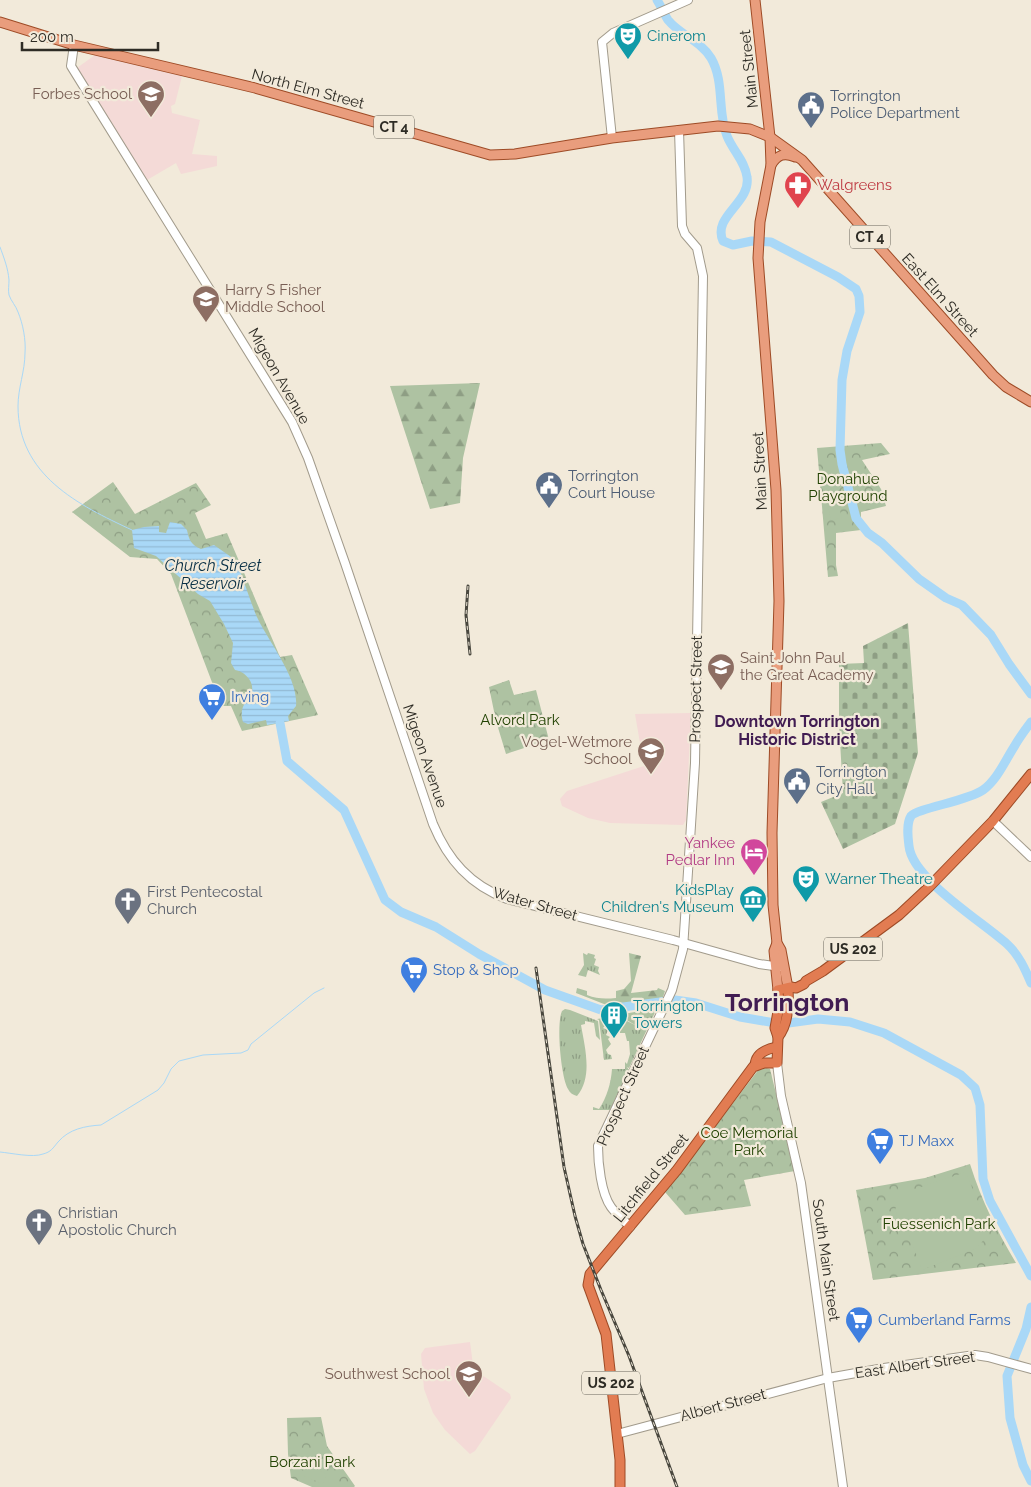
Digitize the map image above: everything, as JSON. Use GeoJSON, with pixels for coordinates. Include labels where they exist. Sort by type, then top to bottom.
{"type":"FeatureCollection","features":[{"type":"Feature","properties":{"kind":"highway","name":"US 202"},"geometry":{"type":"LineString","coordinates":[[778,990],[789,990],[804,984],[806,980],[823,971],[894,918],[929,887],[993,821],[1031,774]]}},
{"type":"Feature","properties":{"kind":"highway","name":"Main Street"},"geometry":{"type":"LineString","coordinates":[[778,990],[783,1005]]}},
{"type":"Feature","properties":{"kind":"highway","name":"Main Street"},"geometry":{"type":"LineString","coordinates":[[781,1022],[783,1005],[789,990]]}},
{"type":"Feature","properties":{"kind":"highway","name":"South Main Street"},"geometry":{"type":"LineString","coordinates":[[777,1063],[777,1047],[781,1022]]}},
{"type":"Feature","properties":{"kind":"highway","name":"Litchfield Street"},"geometry":{"type":"LineString","coordinates":[[617,1434],[606,1334],[588,1283],[589,1275],[592,1269],[677,1170],[755,1065],[756,1059],[760,1054],[777,1047]]}},
{"type":"Feature","properties":{"kind":"highway"},"geometry":{"type":"LineString","coordinates":[[755,1065],[768,1062],[777,1063]]}},
{"type":"Feature","properties":{"kind":"highway","name":"US 202"},"geometry":{"type":"LineString","coordinates":[[617,1434],[620,1487]]}},
{"type":"Feature","properties":{"kind":"main road"},"geometry":{"type":"LineString","coordinates":[[612,138],[602,47],[603,40],[613,33],[688,0]]}},
{"type":"Feature","properties":{"kind":"main road","name":"Main Street"},"geometry":{"type":"LineString","coordinates":[[755,0],[768,116],[771,165],[760,222],[758,258],[776,513],[779,601],[772,834],[777,943],[774,950],[789,990]]}},
{"type":"Feature","properties":{"kind":"main road","name":"CT 4"},"geometry":{"type":"LineString","coordinates":[[0,22],[74,45]]}},
{"type":"Feature","properties":{"kind":"main road","name":"North Elm Street"},"geometry":{"type":"LineString","coordinates":[[74,45],[255,88],[490,155],[515,154],[612,138],[718,126],[750,129],[770,137]]}},
{"type":"Feature","properties":{"kind":"main road","name":"Migeon Avenue"},"geometry":{"type":"LineString","coordinates":[[74,45],[71,66],[292,422],[308,458],[345,563],[433,824]]}},
{"type":"Feature","properties":{"kind":"main road"},"geometry":{"type":"LineString","coordinates":[[750,129],[758,126],[768,116]]}},
{"type":"Feature","properties":{"kind":"main road","name":"Prospect Street"},"geometry":{"type":"LineString","coordinates":[[630,1227],[605,1198],[598,1146],[672,990],[679,967],[683,943],[695,763],[703,292],[700,257],[697,248],[685,234],[682,226],[679,130]]}},
{"type":"Feature","properties":{"kind":"main road","name":"East Elm Street"},"geometry":{"type":"LineString","coordinates":[[770,137],[802,160],[993,375],[1006,387],[1031,402]]}},
{"type":"Feature","properties":{"kind":"main road"},"geometry":{"type":"LineString","coordinates":[[771,165],[775,158],[783,154],[788,154],[802,160]]}},
{"type":"Feature","properties":{"kind":"main road"},"geometry":{"type":"LineString","coordinates":[[993,821],[1031,857]]}},
{"type":"Feature","properties":{"kind":"main road","name":"Water Street"},"geometry":{"type":"LineString","coordinates":[[433,824],[442,844],[456,864],[469,877],[489,892],[507,899],[780,966]]}},
{"type":"Feature","properties":{"kind":"main road","name":"Main Street"},"geometry":{"type":"LineString","coordinates":[[778,990],[780,966]]}},
{"type":"Feature","properties":{"kind":"main road","name":"South Main Street"},"geometry":{"type":"LineString","coordinates":[[777,1063],[781,1096],[801,1183],[843,1487]]}},
{"type":"Feature","properties":{"kind":"main road","name":"East Albert Street"},"geometry":{"type":"LineString","coordinates":[[828,1378],[968,1355],[988,1357],[1027,1368]]}},
{"type":"Feature","properties":{"kind":"main road","name":"Albert Street"},"geometry":{"type":"LineString","coordinates":[[617,1434],[828,1378]]}},
{"type":"Feature","properties":{"kind":"shaded area","name":"Forbes School"},"geometry":{"type":"Polygon","coordinates":[[[95,55],[182,76],[175,104],[171,106],[172,113],[200,120],[192,154],[217,156],[217,166],[181,174],[176,163],[147,180],[77,68],[95,55]]]}},
{"type":"Feature","properties":{"kind":"shaded area","name":"Vogel-Wetmore School"},"geometry":{"type":"Polygon","coordinates":[[[691,713],[686,820],[683,825],[610,823],[588,818],[562,806],[560,799],[567,791],[644,766],[635,714],[691,713]]]}},
{"type":"Feature","properties":{"kind":"shaded area","name":"Southwest School"},"geometry":{"type":"Polygon","coordinates":[[[470,1342],[473,1365],[476,1371],[510,1394],[511,1398],[475,1451],[470,1454],[445,1430],[433,1413],[424,1389],[421,1354],[425,1348],[470,1342]]]}},
{"type":"Feature","properties":{"kind":"green space"},"geometry":{"type":"Polygon","coordinates":[[[480,383],[463,458],[460,503],[430,509],[390,386],[480,383]]]}},
{"type":"Feature","properties":{"kind":"green space","name":"Donahue Playground"},"geometry":{"type":"Polygon","coordinates":[[[881,443],[890,454],[862,460],[881,489],[886,506],[861,512],[861,530],[836,533],[838,576],[828,577],[817,448],[881,443]]]}},
{"type":"Feature","properties":{"kind":"green space"},"geometry":{"type":"Polygon","coordinates":[[[113,482],[135,514],[196,483],[211,505],[195,513],[206,539],[227,533],[280,657],[292,655],[318,715],[242,731],[231,706],[221,706],[171,574],[157,559],[130,557],[72,512],[113,482]]]}},
{"type":"Feature","properties":{"kind":"green space"},"geometry":{"type":"Polygon","coordinates":[[[838,502],[842,518],[831,520],[828,505],[838,502]]]}},
{"type":"Feature","properties":{"kind":"green space"},"geometry":{"type":"Polygon","coordinates":[[[908,623],[918,753],[895,824],[843,849],[821,802],[843,793],[839,724],[839,664],[864,663],[863,646],[908,623]]]}},
{"type":"Feature","properties":{"kind":"green space","name":"Alvord Park"},"geometry":{"type":"Polygon","coordinates":[[[509,680],[514,695],[536,690],[549,740],[506,754],[496,721],[489,687],[509,680]]]}},
{"type":"Feature","properties":{"kind":"green space"},"geometry":{"type":"Polygon","coordinates":[[[583,953],[595,955],[594,965],[599,967],[600,975],[588,970],[586,977],[578,975],[584,965],[583,953]]]}},
{"type":"Feature","properties":{"kind":"green space"},"geometry":{"type":"Polygon","coordinates":[[[629,953],[641,956],[631,993],[657,990],[658,988],[665,991],[663,997],[628,1005],[620,1002],[609,1006],[576,993],[577,988],[587,991],[587,995],[594,997],[616,998],[616,991],[624,989],[631,981],[629,953]]]}},
{"type":"Feature","properties":{"kind":"green space"},"geometry":{"type":"Polygon","coordinates":[[[657,1008],[629,1068],[627,1067],[629,1070],[610,1110],[593,1110],[593,1107],[599,1109],[604,1100],[610,1085],[612,1069],[625,1069],[625,1062],[627,1064],[630,1054],[629,1041],[627,1041],[625,1033],[620,1033],[619,1023],[611,1024],[611,1022],[608,1022],[607,1027],[603,1028],[608,1030],[606,1035],[610,1037],[608,1039],[611,1044],[606,1050],[612,1059],[604,1060],[599,1020],[597,1019],[617,1016],[637,1026],[618,1015],[657,1008]]]}},
{"type":"Feature","properties":{"kind":"green space"},"geometry":{"type":"Polygon","coordinates":[[[565,1009],[598,1021],[600,1040],[596,1036],[594,1023],[585,1021],[585,1024],[581,1025],[586,1053],[586,1071],[585,1080],[577,1096],[572,1094],[565,1083],[561,1062],[559,1027],[562,1011],[565,1009]]]}},
{"type":"Feature","properties":{"kind":"green space","name":"Coe Memorial Park"},"geometry":{"type":"Polygon","coordinates":[[[763,1067],[770,1069],[795,1171],[744,1180],[751,1206],[685,1215],[665,1192],[759,1069],[763,1067]]]}},
{"type":"Feature","properties":{"kind":"green space","name":"Fuessenich Park"},"geometry":{"type":"Polygon","coordinates":[[[970,1164],[990,1215],[1016,1263],[873,1280],[856,1190],[925,1178],[970,1164]]]}},
{"type":"Feature","properties":{"kind":"green space"},"geometry":{"type":"Polygon","coordinates":[[[966,1172],[988,1228],[985,1237],[975,1249],[922,1270],[908,1232],[903,1235],[896,1209],[898,1198],[908,1187],[912,1190],[966,1172]]]}},
{"type":"Feature","properties":{"kind":"green space","name":"Borzani Park"},"geometry":{"type":"Polygon","coordinates":[[[321,1417],[327,1446],[354,1487],[312,1487],[291,1478],[287,1418],[321,1417]]]}},
{"type":"Feature","properties":{"kind":"green space"},"geometry":{"type":"Polygon","coordinates":[[[307,1465],[327,1474],[323,1484],[302,1475],[307,1465]]]}},
{"type":"Feature","properties":{"kind":"water","name":"Church Street Reservoir"},"geometry":{"type":"Polygon","coordinates":[[[170,522],[181,524],[187,530],[195,546],[201,549],[214,545],[234,559],[237,564],[256,615],[293,683],[296,706],[288,716],[289,721],[267,725],[266,720],[248,724],[243,722],[243,707],[251,695],[252,687],[250,680],[245,674],[235,670],[231,663],[233,643],[210,601],[198,594],[156,556],[134,548],[132,530],[159,526],[159,532],[166,533],[170,522]]]}},
{"type":"Feature","properties":{"kind":"waterway"},"geometry":{"type":"LineString","coordinates":[[657,0],[668,20],[678,30],[702,47],[711,58],[720,87],[724,127],[746,171],[747,186],[723,224],[721,232],[723,241],[733,245],[752,241],[771,242],[838,277],[856,289],[859,296],[860,312],[847,351],[842,380],[840,450],[856,518],[868,533],[882,543],[919,579],[946,598],[962,605],[991,635],[1031,694]]}},
{"type":"Feature","properties":{"kind":"waterway"},"geometry":{"type":"LineString","coordinates":[[0,247],[8,271],[9,295],[20,317],[25,337],[25,360],[18,406],[21,430],[28,451],[40,469],[72,498],[91,510],[132,530]]}},
{"type":"Feature","properties":{"kind":"waterway"},"geometry":{"type":"LineString","coordinates":[[1031,722],[997,776],[988,786],[966,798],[915,813],[911,816],[908,823],[909,846],[913,859],[922,872],[950,899],[1011,948],[1021,962],[1031,983]]}},
{"type":"Feature","properties":{"kind":"waterway"},"geometry":{"type":"LineString","coordinates":[[280,723],[287,761],[344,810],[385,900],[401,912],[436,927],[479,954],[545,990],[601,1010],[675,1000],[696,1003],[740,1017],[781,1024],[818,1019],[850,1022],[884,1033],[961,1075],[975,1088],[980,1105],[983,1179],[990,1201],[1031,1276]]}},
{"type":"Feature","properties":{"kind":"waterway"},"geometry":{"type":"LineString","coordinates":[[0,1152],[34,1156],[52,1150],[62,1138],[72,1131],[83,1127],[101,1125],[158,1090],[171,1069],[179,1061],[203,1055],[241,1053],[248,1050],[251,1044],[314,993],[324,988]]}},
{"type":"Feature","properties":{"kind":"waterway"},"geometry":{"type":"LineString","coordinates":[[1031,1307],[1026,1329],[1007,1376],[1010,1418],[1023,1465],[1031,1481]]}},
{"type":"Feature","properties":{"kind":"railway"},"geometry":{"type":"LineString","coordinates":[[468,586],[466,615],[470,654]]}},
{"type":"Feature","properties":{"kind":"railway"},"geometry":{"type":"LineString","coordinates":[[536,968],[564,1167],[575,1216],[583,1244],[629,1356],[677,1487]]}},
{"type":"Feature","properties":{"kind":"place","name":"Cinerom"},"geometry":{"type":"Point","coordinates":[628,60]}},
{"type":"Feature","properties":{"kind":"place","name":"Forbes School"},"geometry":{"type":"Point","coordinates":[151,118]}},
{"type":"Feature","properties":{"kind":"place","name":"Torrington Police Department"},"geometry":{"type":"Point","coordinates":[811,129]}},
{"type":"Feature","properties":{"kind":"place","name":"Walgreens"},"geometry":{"type":"Point","coordinates":[798,209]}},
{"type":"Feature","properties":{"kind":"place","name":"Harry S Fisher Middle School"},"geometry":{"type":"Point","coordinates":[206,323]}},
{"type":"Feature","properties":{"kind":"place","name":"Torrington Court House"},"geometry":{"type":"Point","coordinates":[549,509]}},
{"type":"Feature","properties":{"kind":"place","name":"Saint John Paul the Great Academy"},"geometry":{"type":"Point","coordinates":[721,691]}},
{"type":"Feature","properties":{"kind":"place","name":"Irving"},"geometry":{"type":"Point","coordinates":[212,721]}},
{"type":"Feature","properties":{"kind":"place","name":"Vogel-Wetmore School"},"geometry":{"type":"Point","coordinates":[651,775]}},
{"type":"Feature","properties":{"kind":"place","name":"Torrington City Hall"},"geometry":{"type":"Point","coordinates":[797,805]}},
{"type":"Feature","properties":{"kind":"place","name":"Yankee Pedlar Inn"},"geometry":{"type":"Point","coordinates":[754,876]}},
{"type":"Feature","properties":{"kind":"place","name":"Warner Theatre"},"geometry":{"type":"Point","coordinates":[806,903]}},
{"type":"Feature","properties":{"kind":"place","name":"KidsPlay Children's Museum"},"geometry":{"type":"Point","coordinates":[753,923]}},
{"type":"Feature","properties":{"kind":"place","name":"First Pentecostal Church"},"geometry":{"type":"Point","coordinates":[128,925]}},
{"type":"Feature","properties":{"kind":"place","name":"Stop & Shop"},"geometry":{"type":"Point","coordinates":[414,994]}},
{"type":"Feature","properties":{"kind":"place","name":"Torrington Towers"},"geometry":{"type":"Point","coordinates":[614,1039]}},
{"type":"Feature","properties":{"kind":"place","name":"TJ Maxx"},"geometry":{"type":"Point","coordinates":[880,1165]}},
{"type":"Feature","properties":{"kind":"place","name":"Christian Apostolic Church"},"geometry":{"type":"Point","coordinates":[39,1246]}},
{"type":"Feature","properties":{"kind":"place","name":"Cumberland Farms"},"geometry":{"type":"Point","coordinates":[859,1344]}},
{"type":"Feature","properties":{"kind":"place","name":"Southwest School"},"geometry":{"type":"Point","coordinates":[469,1398]}},
{"type":"Feature","properties":{"kind":"district","name":"Downtown Torrington Historic District"},"geometry":{"type":"Point","coordinates":[797,730]}},
{"type":"Feature","properties":{"kind":"district","name":"Torrington"},"geometry":{"type":"Point","coordinates":[787,1002]}}]}
